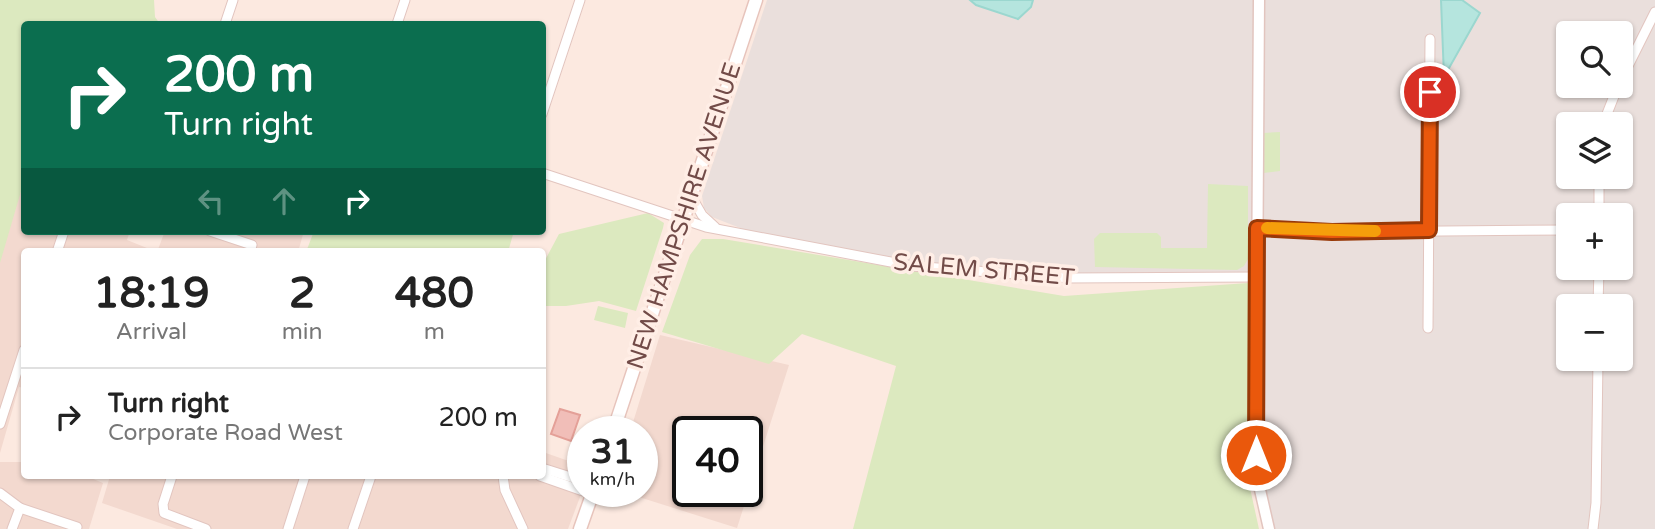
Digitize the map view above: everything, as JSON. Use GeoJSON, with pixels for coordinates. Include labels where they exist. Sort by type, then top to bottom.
{"type":"FeatureCollection","features":[{"type":"Feature","properties":{"kind":"main road","name":"NEW HAMPSHIRE AVENUE"},"geometry":{"type":"LineString","coordinates":[[618,416],[755,0]]}},
{"type":"Feature","properties":{"kind":"main road"},"geometry":{"type":"LineString","coordinates":[[580,529],[585,507]]}},
{"type":"Feature","properties":{"kind":"street"},"geometry":{"type":"LineString","coordinates":[[226,21],[233,0]]}},
{"type":"Feature","properties":{"kind":"street"},"geometry":{"type":"LineString","coordinates":[[398,21],[405,0]]}},
{"type":"Feature","properties":{"kind":"street"},"geometry":{"type":"LineString","coordinates":[[546,102],[580,0]]}},
{"type":"Feature","properties":{"kind":"street"},"geometry":{"type":"LineString","coordinates":[[1259,0],[1256,455],[1258,481],[1269,529]]}},
{"type":"Feature","properties":{"kind":"street"},"geometry":{"type":"LineString","coordinates":[[1633,56],[1655,12]]}},
{"type":"Feature","properties":{"kind":"street"},"geometry":{"type":"LineString","coordinates":[[1428,328],[1430,38]]}},
{"type":"Feature","properties":{"kind":"street","name":"SALEM STREET"},"geometry":{"type":"LineString","coordinates":[[546,174],[682,220],[912,266],[1004,275],[1124,279],[1257,277]]}},
{"type":"Feature","properties":{"kind":"street"},"geometry":{"type":"LineString","coordinates":[[691,196],[707,221],[715,227]]}},
{"type":"Feature","properties":{"kind":"street"},"geometry":{"type":"LineString","coordinates":[[1257,228],[1332,232],[1556,230]]}},
{"type":"Feature","properties":{"kind":"street"},"geometry":{"type":"LineString","coordinates":[[222,235],[252,245],[251,248]]}},
{"type":"Feature","properties":{"kind":"street"},"geometry":{"type":"LineString","coordinates":[[0,424],[21,359]]}},
{"type":"Feature","properties":{"kind":"street"},"geometry":{"type":"LineString","coordinates":[[1593,529],[1596,503],[1598,371]]}},
{"type":"Feature","properties":{"kind":"street"},"geometry":{"type":"LineString","coordinates":[[546,469],[567,476]]}},
{"type":"Feature","properties":{"kind":"street"},"geometry":{"type":"LineString","coordinates":[[546,478],[567,485]]}},
{"type":"Feature","properties":{"kind":"street"},"geometry":{"type":"LineString","coordinates":[[171,479],[163,504],[164,513],[205,529]]}},
{"type":"Feature","properties":{"kind":"street"},"geometry":{"type":"LineString","coordinates":[[288,529],[304,479]]}},
{"type":"Feature","properties":{"kind":"street"},"geometry":{"type":"LineString","coordinates":[[354,529],[370,479]]}},
{"type":"Feature","properties":{"kind":"street"},"geometry":{"type":"LineString","coordinates":[[503,479],[505,490],[523,529]]}},
{"type":"Feature","properties":{"kind":"street"},"geometry":{"type":"LineString","coordinates":[[0,494],[20,508],[77,527]]}},
{"type":"Feature","properties":{"kind":"street"},"geometry":{"type":"LineString","coordinates":[[12,529],[20,508]]}},
{"type":"Feature","properties":{"kind":"shaded area"},"geometry":{"type":"Polygon","coordinates":[[[767,0],[1655,0],[1655,529],[1269,529],[1258,481],[1257,277],[1124,279],[912,266],[766,238],[712,217],[704,208],[702,196],[767,0]]]}},
{"type":"Feature","properties":{"kind":"shaded area"},"geometry":{"type":"Polygon","coordinates":[[[21,185],[21,235],[129,235],[127,240],[147,248],[21,248],[21,387],[0,453],[0,255],[21,185]]]}},
{"type":"Feature","properties":{"kind":"shaded area"},"geometry":{"type":"Polygon","coordinates":[[[163,235],[303,235],[299,248],[159,248],[163,235]]]}},
{"type":"Feature","properties":{"kind":"shaded area"},"geometry":{"type":"Polygon","coordinates":[[[660,335],[789,365],[763,446],[763,416],[672,416],[672,507],[744,507],[737,528],[658,503],[658,416],[635,416],[660,335]]]}},
{"type":"Feature","properties":{"kind":"shaded area"},"geometry":{"type":"Polygon","coordinates":[[[546,453],[567,460],[567,507],[576,507],[568,529],[177,529],[102,503],[109,479],[546,479],[546,453]]]}},
{"type":"Feature","properties":{"kind":"shaded area"},"geometry":{"type":"Polygon","coordinates":[[[0,462],[21,462],[21,479],[93,479],[103,483],[89,529],[0,529],[0,462]]]}},
{"type":"Feature","properties":{"kind":"green space"},"geometry":{"type":"Polygon","coordinates":[[[0,0],[154,0],[158,21],[21,21],[21,191],[0,263],[0,0]]]}},
{"type":"Feature","properties":{"kind":"green space"},"geometry":{"type":"Polygon","coordinates":[[[1280,132],[1280,171],[1263,173],[1263,133],[1280,132]]]}},
{"type":"Feature","properties":{"kind":"green space"},"geometry":{"type":"Polygon","coordinates":[[[1208,184],[1248,186],[1248,259],[1244,266],[1237,270],[1095,267],[1094,239],[1100,233],[1157,233],[1161,237],[1161,248],[1207,248],[1208,184]]]}},
{"type":"Feature","properties":{"kind":"green space"},"geometry":{"type":"Polygon","coordinates":[[[648,213],[664,223],[636,311],[599,301],[546,306],[546,258],[559,234],[648,213]]]}},
{"type":"Feature","properties":{"kind":"green space"},"geometry":{"type":"Polygon","coordinates":[[[312,235],[513,235],[509,248],[308,248],[312,235]]]}},
{"type":"Feature","properties":{"kind":"green space"},"geometry":{"type":"Polygon","coordinates":[[[702,239],[723,239],[1064,296],[1248,283],[1248,479],[1259,529],[853,529],[896,366],[802,334],[769,364],[662,332],[690,255],[702,239]]]}},
{"type":"Feature","properties":{"kind":"green space"},"geometry":{"type":"Polygon","coordinates":[[[598,306],[628,313],[625,328],[594,320],[598,306]]]}},
{"type":"Feature","properties":{"kind":"water"},"geometry":{"type":"Polygon","coordinates":[[[970,0],[1033,0],[1031,7],[1018,19],[976,5],[970,0]]]}},
{"type":"Feature","properties":{"kind":"water"},"geometry":{"type":"Polygon","coordinates":[[[1441,0],[1462,0],[1480,13],[1444,77],[1441,0]]]}},
{"type":"Feature","properties":{"kind":"building"},"geometry":{"type":"Polygon","coordinates":[[[560,409],[580,415],[567,416],[567,440],[551,434],[560,409]]]}},
{"type":"Feature","properties":{"kind":"slow traffic"},"geometry":{"type":"LineString","coordinates":[[1267,228],[1332,232],[1375,231]]}},
{"type":"Feature","properties":{"kind":"route"},"geometry":{"type":"LineString","coordinates":[[1256,455],[1257,228],[1332,232],[1429,230],[1430,92]]}}]}
